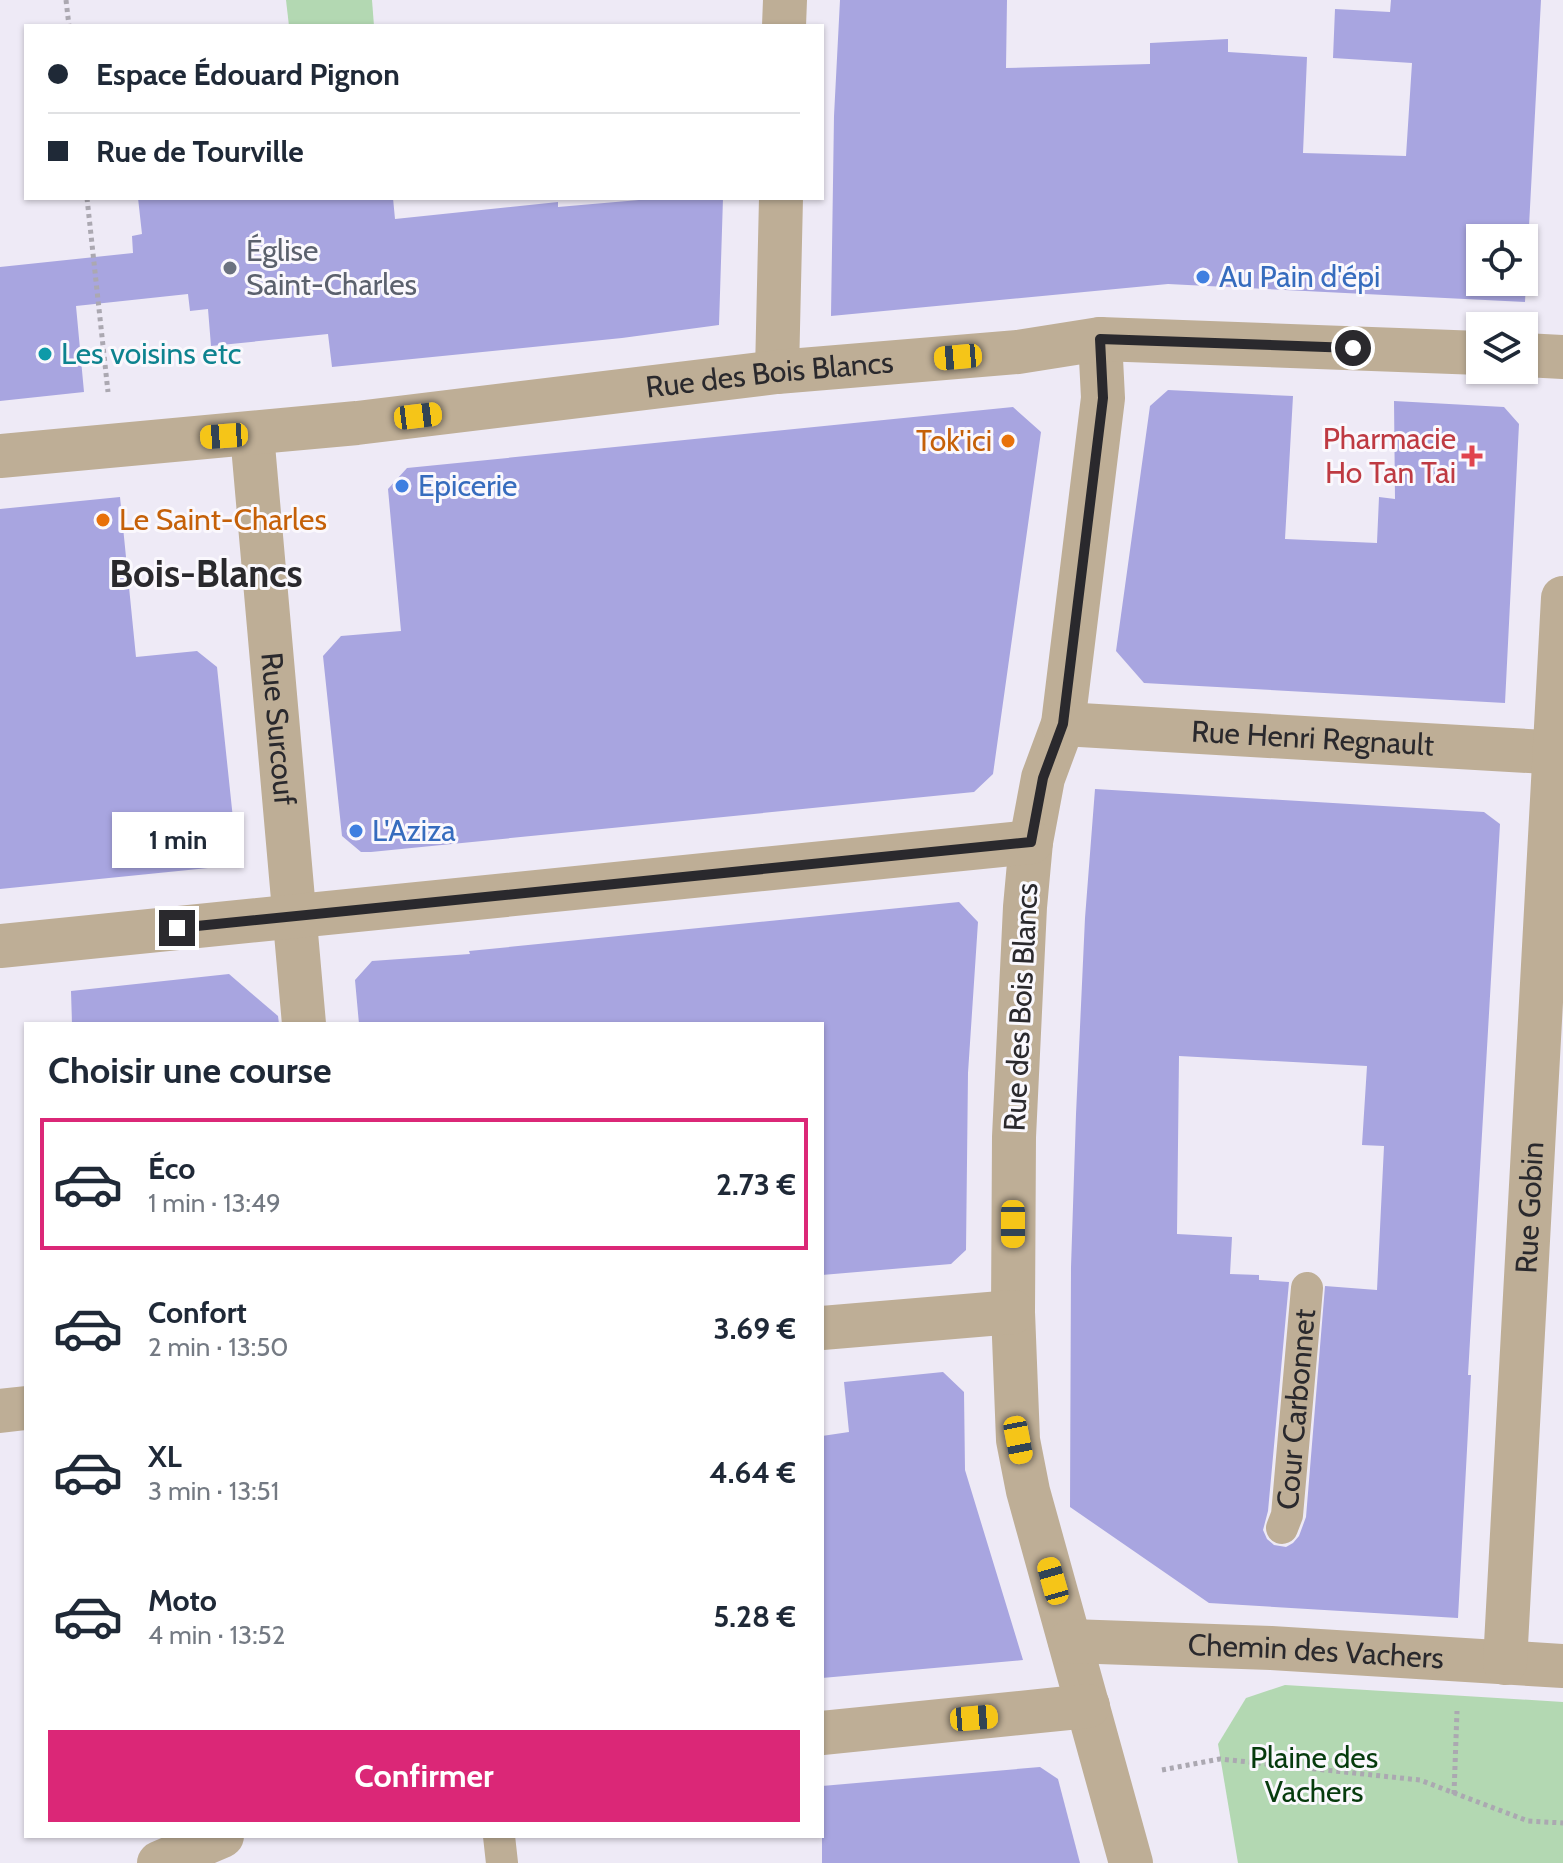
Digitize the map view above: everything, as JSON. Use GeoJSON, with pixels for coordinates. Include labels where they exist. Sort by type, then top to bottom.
{"type":"FeatureCollection","features":[{"type":"Feature","properties":{"kind":"street"},"geometry":{"type":"LineString","coordinates":[[784,24],[785,0]]}},
{"type":"Feature","properties":{"kind":"street"},"geometry":{"type":"LineString","coordinates":[[777,372],[781,200]]}},
{"type":"Feature","properties":{"kind":"street"},"geometry":{"type":"LineString","coordinates":[[1100,339],[1466,352]]}},
{"type":"Feature","properties":{"kind":"street","name":"Rue des Bois Blancs"},"geometry":{"type":"LineString","coordinates":[[0,456],[252,434],[777,372],[1018,352],[1100,339],[1103,398],[1063,724],[1043,778],[1031,842],[1018,1026],[1013,1312],[1018,1440],[1028,1491],[1131,1863]]}},
{"type":"Feature","properties":{"kind":"street"},"geometry":{"type":"LineString","coordinates":[[1538,356],[1563,357]]}},
{"type":"Feature","properties":{"kind":"street","name":"Rue Surcouf"},"geometry":{"type":"LineString","coordinates":[[252,434],[304,1022]]}},
{"type":"Feature","properties":{"kind":"street","name":"Rue Gobin"},"geometry":{"type":"LineString","coordinates":[[1505,1663],[1559,752],[1563,598]]}},
{"type":"Feature","properties":{"kind":"street","name":"Rue Henri Regnault"},"geometry":{"type":"LineString","coordinates":[[1063,724],[1559,752]]}},
{"type":"Feature","properties":{"kind":"street"},"geometry":{"type":"LineString","coordinates":[[0,946],[1031,842]]}},
{"type":"Feature","properties":{"kind":"street"},"geometry":{"type":"LineString","coordinates":[[824,1328],[1013,1312]]}},
{"type":"Feature","properties":{"kind":"street"},"geometry":{"type":"LineString","coordinates":[[0,1411],[24,1408]]}},
{"type":"Feature","properties":{"kind":"street","name":"Chemin des Vachers"},"geometry":{"type":"LineString","coordinates":[[1070,1641],[1271,1648],[1563,1666]]}},
{"type":"Feature","properties":{"kind":"street"},"geometry":{"type":"LineString","coordinates":[[824,1733],[1088,1706]]}},
{"type":"Feature","properties":{"kind":"street"},"geometry":{"type":"LineString","coordinates":[[159,1863],[217,1838]]}},
{"type":"Feature","properties":{"kind":"lane","name":"Cour Carbonnet"},"geometry":{"type":"LineString","coordinates":[[1282,1528],[1287,1515],[1307,1288]]}},
{"type":"Feature","properties":{"kind":"lane"},"geometry":{"type":"LineString","coordinates":[[499,1838],[502,1863]]}},
{"type":"Feature","properties":{"kind":"path"},"geometry":{"type":"LineString","coordinates":[[66,0],[69,24]]}},
{"type":"Feature","properties":{"kind":"path"},"geometry":{"type":"LineString","coordinates":[[87,200],[113,445]]}},
{"type":"Feature","properties":{"kind":"path"},"geometry":{"type":"LineString","coordinates":[[1454,1794],[1459,1660]]}},
{"type":"Feature","properties":{"kind":"path"},"geometry":{"type":"LineString","coordinates":[[1109,1780],[1220,1759],[1420,1780],[1528,1821],[1563,1823]]}},
{"type":"Feature","properties":{"kind":"green space"},"geometry":{"type":"Polygon","coordinates":[[[286,0],[372,0],[374,24],[289,24],[286,0]]]}},
{"type":"Feature","properties":{"kind":"green space","name":"Plaine des Vachers"},"geometry":{"type":"Polygon","coordinates":[[[1285,1685],[1563,1702],[1563,1863],[1238,1863],[1218,1744],[1246,1698],[1285,1685]]]}},
{"type":"Feature","properties":{"kind":"building"},"geometry":{"type":"Polygon","coordinates":[[[840,0],[1007,0],[1006,68],[1150,64],[1150,43],[1228,39],[1228,52],[1307,57],[1303,153],[1406,156],[1412,63],[1333,58],[1335,9],[1390,12],[1391,0],[1541,0],[1529,224],[1466,224],[1466,296],[1525,296],[1525,302],[1168,284],[831,316],[834,116],[840,0]]]}},
{"type":"Feature","properties":{"kind":"building"},"geometry":{"type":"Polygon","coordinates":[[[138,200],[393,200],[395,219],[558,202],[558,207],[639,200],[723,200],[719,325],[622,338],[332,367],[328,334],[211,346],[208,309],[190,311],[188,294],[76,306],[84,392],[0,401],[0,267],[133,253],[132,236],[142,234],[138,200]]]}},
{"type":"Feature","properties":{"kind":"building"},"geometry":{"type":"Polygon","coordinates":[[[1168,390],[1293,396],[1285,539],[1377,543],[1379,497],[1395,499],[1394,401],[1504,407],[1519,424],[1505,703],[1144,683],[1116,651],[1150,406],[1168,390]]]}},
{"type":"Feature","properties":{"kind":"building"},"geometry":{"type":"Polygon","coordinates":[[[1013,407],[1041,432],[993,774],[974,792],[371,852],[361,852],[342,836],[323,656],[341,636],[401,631],[388,489],[407,468],[1013,407]]]}},
{"type":"Feature","properties":{"kind":"building"},"geometry":{"type":"Polygon","coordinates":[[[120,497],[136,657],[197,651],[217,667],[236,847],[218,867],[0,889],[0,509],[120,497]]]}},
{"type":"Feature","properties":{"kind":"building"},"geometry":{"type":"Polygon","coordinates":[[[1095,789],[1484,812],[1500,824],[1468,1375],[1471,1375],[1458,1618],[1209,1603],[1070,1507],[1071,1267],[1085,918],[1095,789]],[[1179,1056],[1177,1234],[1232,1237],[1230,1274],[1259,1275],[1259,1280],[1289,1282],[1268,1511],[1263,1530],[1274,1545],[1286,1547],[1293,1543],[1306,1517],[1325,1286],[1377,1290],[1384,1146],[1362,1145],[1367,1066],[1179,1056]]]}},
{"type":"Feature","properties":{"kind":"building"},"geometry":{"type":"Polygon","coordinates":[[[959,902],[978,922],[968,1073],[966,1250],[951,1264],[824,1275],[824,1022],[359,1022],[355,980],[372,961],[470,954],[469,951],[959,902]]]}},
{"type":"Feature","properties":{"kind":"building"},"geometry":{"type":"Polygon","coordinates":[[[229,974],[278,1016],[279,1022],[72,1022],[71,991],[229,974]]]}},
{"type":"Feature","properties":{"kind":"building"},"geometry":{"type":"Polygon","coordinates":[[[943,1372],[964,1392],[965,1470],[1023,1660],[824,1678],[824,1436],[849,1432],[844,1382],[943,1372]]]}},
{"type":"Feature","properties":{"kind":"building"},"geometry":{"type":"Polygon","coordinates":[[[1040,1767],[1058,1779],[1080,1863],[822,1863],[824,1786],[1040,1767]]]}},
{"type":"Feature","properties":{"kind":"place","name":"Église Saint-Charles"},"geometry":{"type":"Point","coordinates":[230,268]}},
{"type":"Feature","properties":{"kind":"place","name":"Au Pain d'épi"},"geometry":{"type":"Point","coordinates":[1203,277]}},
{"type":"Feature","properties":{"kind":"place","name":"Les voisins etc"},"geometry":{"type":"Point","coordinates":[45,354]}},
{"type":"Feature","properties":{"kind":"place","name":"Tok'ici"},"geometry":{"type":"Point","coordinates":[1008,441]}},
{"type":"Feature","properties":{"kind":"place","name":"Pharmacie Ho Tan Tai"},"geometry":{"type":"Point","coordinates":[1472,456]}},
{"type":"Feature","properties":{"kind":"place","name":"Epicerie"},"geometry":{"type":"Point","coordinates":[402,486]}},
{"type":"Feature","properties":{"kind":"place","name":"Le Saint-Charles"},"geometry":{"type":"Point","coordinates":[103,520]}},
{"type":"Feature","properties":{"kind":"place","name":"L'Aziza"},"geometry":{"type":"Point","coordinates":[356,831]}},
{"type":"Feature","properties":{"kind":"district","name":"Bois-Blancs"},"geometry":{"type":"Point","coordinates":[206,574]}},
{"type":"Feature","properties":{"kind":"route"},"geometry":{"type":"LineString","coordinates":[[177,928],[1031,842],[1043,778],[1063,724],[1103,398],[1100,339],[1353,348]]}}]}
